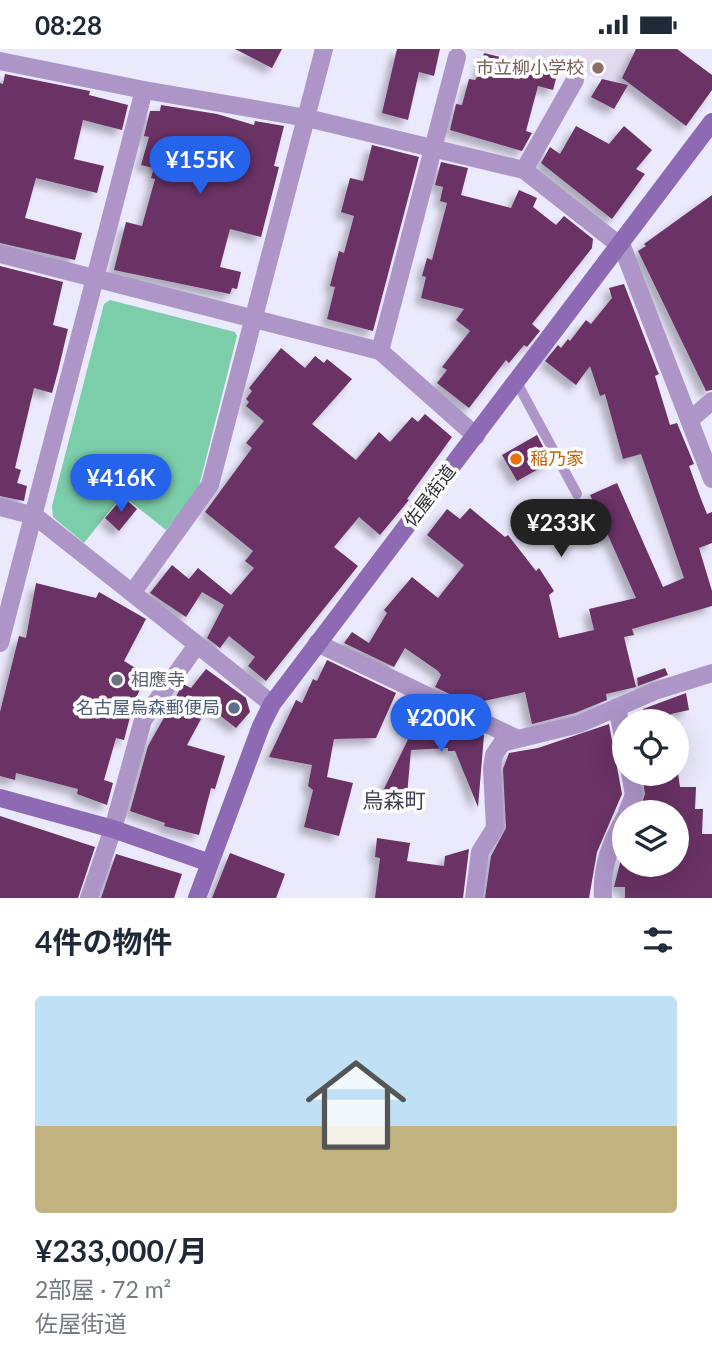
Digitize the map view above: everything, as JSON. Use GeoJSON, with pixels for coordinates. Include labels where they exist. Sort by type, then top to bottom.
{"type":"FeatureCollection","features":[{"type":"Feature","properties":{"kind":"street"},"geometry":{"type":"LineString","coordinates":[[132,592],[210,485],[251,318],[324,49]]}},
{"type":"Feature","properties":{"kind":"street"},"geometry":{"type":"LineString","coordinates":[[380,351],[457,57]]}},
{"type":"Feature","properties":{"kind":"street"},"geometry":{"type":"LineString","coordinates":[[0,61],[144,90],[307,118],[524,170],[619,243],[691,419],[712,479]]}},
{"type":"Feature","properties":{"kind":"street"},"geometry":{"type":"LineString","coordinates":[[524,170],[575,80]]}},
{"type":"Feature","properties":{"kind":"street"},"geometry":{"type":"LineString","coordinates":[[0,643],[144,90]]}},
{"type":"Feature","properties":{"kind":"street","name":"佐屋街道"},"geometry":{"type":"LineString","coordinates":[[197,898],[261,726],[272,704],[712,122]]}},
{"type":"Feature","properties":{"kind":"street"},"geometry":{"type":"LineString","coordinates":[[0,254],[380,351],[476,436]]}},
{"type":"Feature","properties":{"kind":"street"},"geometry":{"type":"LineString","coordinates":[[691,419],[712,401]]}},
{"type":"Feature","properties":{"kind":"street"},"geometry":{"type":"LineString","coordinates":[[0,507],[35,516],[272,704]]}},
{"type":"Feature","properties":{"kind":"street"},"geometry":{"type":"LineString","coordinates":[[317,643],[516,738]]}},
{"type":"Feature","properties":{"kind":"street"},"geometry":{"type":"LineString","coordinates":[[89,898],[113,829],[143,720],[197,645]]}},
{"type":"Feature","properties":{"kind":"street"},"geometry":{"type":"LineString","coordinates":[[474,898],[480,852],[495,828],[492,768],[494,755],[502,743],[579,724],[655,691],[712,673]]}},
{"type":"Feature","properties":{"kind":"street"},"geometry":{"type":"LineString","coordinates":[[0,798],[113,829],[210,863]]}},
{"type":"Feature","properties":{"kind":"street"},"geometry":{"type":"LineString","coordinates":[[603,898],[602,877],[612,840]]}},
{"type":"Feature","properties":{"kind":"lane"},"geometry":{"type":"LineString","coordinates":[[516,381],[577,494]]}},
{"type":"Feature","properties":{"kind":"shaded area","name":"市立柳小学校"},"geometry":{"type":"Polygon","coordinates":[[[471,49],[651,49],[635,86],[471,49]]]}},
{"type":"Feature","properties":{"kind":"green space"},"geometry":{"type":"Polygon","coordinates":[[[110,300],[235,332],[237,336],[198,490],[166,530],[122,495],[84,543],[53,517],[52,506],[104,304],[110,300]]]}},
{"type":"Feature","properties":{"kind":"building"},"geometry":{"type":"Polygon","coordinates":[[[235,49],[282,49],[272,68],[235,49]]]}},
{"type":"Feature","properties":{"kind":"building"},"geometry":{"type":"Polygon","coordinates":[[[397,49],[440,49],[434,76],[419,72],[408,120],[382,113],[397,49]]]}},
{"type":"Feature","properties":{"kind":"building"},"geometry":{"type":"Polygon","coordinates":[[[636,49],[677,49],[712,75],[712,90],[686,126],[622,78],[636,49]]]}},
{"type":"Feature","properties":{"kind":"building"},"geometry":{"type":"Polygon","coordinates":[[[484,53],[558,71],[553,90],[538,86],[526,131],[532,133],[522,151],[450,130],[456,104],[462,105],[469,79],[475,80],[478,76],[484,53]]]}},
{"type":"Feature","properties":{"kind":"building"},"geometry":{"type":"Polygon","coordinates":[[[5,74],[90,91],[89,95],[128,105],[122,130],[83,120],[74,159],[104,166],[97,193],[36,178],[25,218],[82,233],[75,260],[0,243],[0,83],[3,84],[5,74]]]}},
{"type":"Feature","properties":{"kind":"building"},"geometry":{"type":"Polygon","coordinates":[[[602,79],[628,85],[614,109],[591,97],[602,79]]]}},
{"type":"Feature","properties":{"kind":"building"},"geometry":{"type":"Polygon","coordinates":[[[161,105],[217,114],[254,125],[255,121],[284,126],[274,166],[279,167],[261,237],[230,229],[220,267],[241,272],[237,289],[232,288],[230,294],[114,270],[126,222],[142,226],[155,179],[151,178],[154,168],[141,165],[149,137],[144,136],[150,111],[160,111],[161,105]]]}},
{"type":"Feature","properties":{"kind":"building"},"geometry":{"type":"Polygon","coordinates":[[[576,126],[609,144],[624,126],[652,150],[636,169],[645,174],[612,219],[541,163],[550,147],[560,154],[576,126]]]}},
{"type":"Feature","properties":{"kind":"building"},"geometry":{"type":"Polygon","coordinates":[[[372,145],[419,157],[373,331],[327,319],[335,287],[330,286],[339,251],[344,253],[354,216],[341,212],[350,178],[363,181],[372,145]]]}},
{"type":"Feature","properties":{"kind":"building"},"geometry":{"type":"Polygon","coordinates":[[[441,162],[468,168],[461,195],[511,208],[519,190],[537,198],[533,207],[556,225],[564,216],[593,239],[592,248],[532,324],[540,331],[509,363],[506,360],[469,408],[437,383],[447,370],[442,367],[470,331],[456,320],[464,309],[421,298],[426,277],[422,276],[427,258],[432,260],[447,203],[440,201],[443,187],[435,185],[441,162]]]}},
{"type":"Feature","properties":{"kind":"building"},"geometry":{"type":"Polygon","coordinates":[[[712,195],[712,390],[706,391],[638,251],[712,195]]]}},
{"type":"Feature","properties":{"kind":"building"},"geometry":{"type":"Polygon","coordinates":[[[0,266],[63,282],[53,325],[68,329],[52,393],[34,388],[15,468],[21,470],[17,483],[27,486],[24,501],[0,496],[0,266]]]}},
{"type":"Feature","properties":{"kind":"building"},"geometry":{"type":"Polygon","coordinates":[[[624,284],[659,374],[655,376],[670,425],[677,423],[694,464],[689,466],[701,499],[707,514],[712,512],[712,543],[699,548],[712,591],[712,606],[632,629],[634,635],[624,637],[636,687],[606,694],[607,700],[575,713],[532,724],[525,692],[470,704],[435,687],[441,675],[438,671],[405,648],[394,667],[344,643],[352,632],[369,643],[387,613],[384,610],[412,577],[438,598],[464,565],[427,535],[447,509],[460,519],[470,508],[505,537],[508,535],[536,571],[539,568],[554,591],[549,595],[559,638],[594,630],[589,609],[636,598],[590,495],[617,483],[663,587],[684,578],[641,454],[623,459],[605,394],[600,396],[590,366],[576,385],[545,361],[558,345],[561,348],[568,339],[570,341],[586,320],[591,324],[612,298],[609,288],[624,284]]]}},
{"type":"Feature","properties":{"kind":"building"},"geometry":{"type":"Polygon","coordinates":[[[281,348],[305,368],[315,356],[324,363],[327,359],[352,379],[312,424],[356,460],[379,432],[390,442],[412,417],[418,422],[425,414],[452,437],[407,499],[409,500],[380,535],[359,517],[334,547],[358,566],[266,681],[248,666],[255,657],[229,636],[220,648],[207,638],[224,605],[202,592],[186,617],[150,593],[172,565],[189,579],[198,568],[231,595],[254,568],[245,561],[253,551],[205,512],[252,448],[246,443],[264,421],[246,406],[249,402],[246,399],[252,391],[249,388],[281,348]]]}},
{"type":"Feature","properties":{"kind":"building"},"geometry":{"type":"Polygon","coordinates":[[[537,435],[551,462],[517,481],[502,455],[537,435]]]}},
{"type":"Feature","properties":{"kind":"building"},"geometry":{"type":"Polygon","coordinates":[[[123,497],[137,509],[119,531],[105,518],[123,497]]]}},
{"type":"Feature","properties":{"kind":"building"},"geometry":{"type":"Polygon","coordinates":[[[36,583],[96,598],[99,592],[146,619],[124,661],[147,675],[134,702],[124,740],[116,738],[104,780],[113,783],[107,805],[77,794],[78,789],[16,773],[15,780],[0,776],[0,712],[19,636],[26,638],[36,583]]]}},
{"type":"Feature","properties":{"kind":"building"},"geometry":{"type":"Polygon","coordinates":[[[327,660],[396,693],[376,738],[334,739],[327,777],[353,783],[339,836],[304,827],[313,790],[308,786],[312,765],[269,757],[296,700],[302,703],[313,679],[317,681],[327,660]]]}},
{"type":"Feature","properties":{"kind":"building"},"geometry":{"type":"Polygon","coordinates":[[[665,668],[668,675],[638,686],[637,678],[665,668]]]}},
{"type":"Feature","properties":{"kind":"building"},"geometry":{"type":"Polygon","coordinates":[[[206,669],[246,698],[250,712],[236,728],[208,706],[187,745],[225,756],[215,789],[211,788],[199,835],[164,826],[165,823],[130,811],[148,746],[183,684],[191,688],[206,669]]]}},
{"type":"Feature","properties":{"kind":"building"},"geometry":{"type":"Polygon","coordinates":[[[686,693],[689,709],[643,709],[686,693]]]}},
{"type":"Feature","properties":{"kind":"building"},"geometry":{"type":"Polygon","coordinates":[[[416,723],[468,727],[484,735],[478,807],[455,751],[448,751],[448,748],[411,750],[407,795],[382,793],[416,723]]]}},
{"type":"Feature","properties":{"kind":"building"},"geometry":{"type":"Polygon","coordinates":[[[609,724],[612,740],[612,786],[621,786],[622,794],[619,800],[612,800],[612,817],[597,852],[589,898],[485,898],[491,856],[506,828],[503,769],[509,753],[538,748],[609,724]]]}},
{"type":"Feature","properties":{"kind":"building"},"geometry":{"type":"Polygon","coordinates":[[[644,786],[696,787],[695,809],[703,809],[702,834],[712,834],[712,898],[625,898],[625,887],[614,887],[616,877],[689,877],[689,800],[643,800],[644,786]]]}},
{"type":"Feature","properties":{"kind":"building"},"geometry":{"type":"Polygon","coordinates":[[[0,816],[95,847],[78,898],[0,898],[0,816]]]}},
{"type":"Feature","properties":{"kind":"building"},"geometry":{"type":"Polygon","coordinates":[[[377,838],[410,843],[407,861],[444,866],[445,856],[469,849],[463,898],[375,898],[380,858],[375,857],[377,838]]]}},
{"type":"Feature","properties":{"kind":"building"},"geometry":{"type":"Polygon","coordinates":[[[230,853],[285,874],[276,898],[212,898],[230,853]]]}},
{"type":"Feature","properties":{"kind":"building"},"geometry":{"type":"Polygon","coordinates":[[[116,854],[182,874],[174,898],[101,898],[116,854]]]}},
{"type":"Feature","properties":{"kind":"place","name":"市立柳小学校"},"geometry":{"type":"Point","coordinates":[598,68]}},
{"type":"Feature","properties":{"kind":"place","name":"稲乃家"},"geometry":{"type":"Point","coordinates":[516,459]}},
{"type":"Feature","properties":{"kind":"place","name":"相應寺"},"geometry":{"type":"Point","coordinates":[117,680]}},
{"type":"Feature","properties":{"kind":"place","name":"名古屋烏森郵便局"},"geometry":{"type":"Point","coordinates":[234,708]}},
{"type":"Feature","properties":{"kind":"district","name":"烏森町"},"geometry":{"type":"Point","coordinates":[394,801]}}]}
